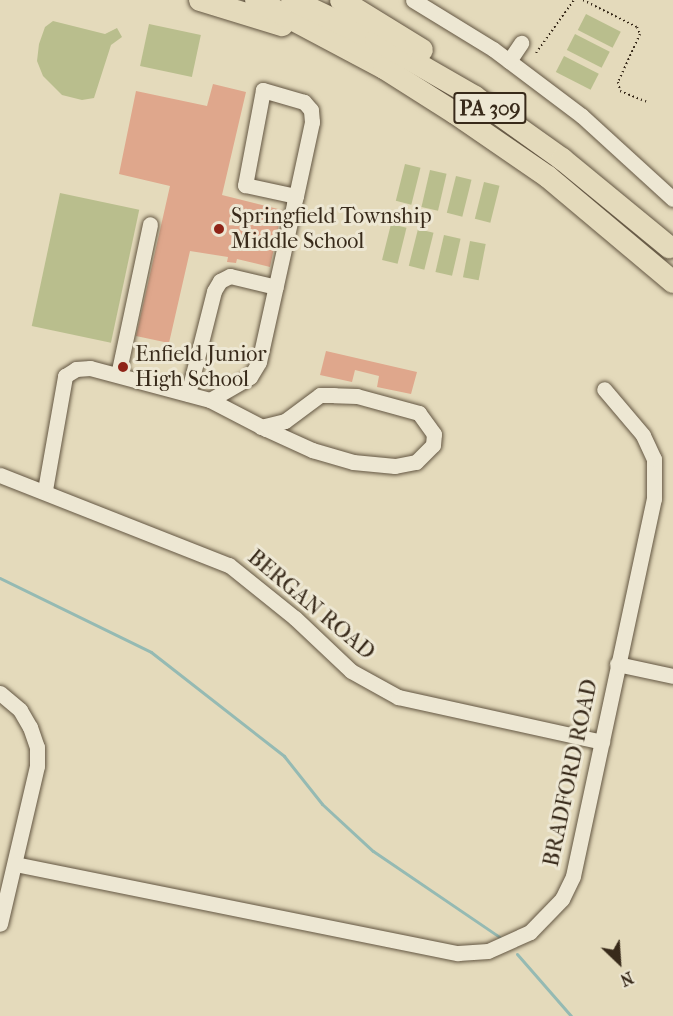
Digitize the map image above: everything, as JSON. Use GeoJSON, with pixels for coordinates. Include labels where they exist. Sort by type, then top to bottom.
{"type":"FeatureCollection","features":[{"type":"Feature","properties":{"kind":"highway"},"geometry":{"type":"LineString","coordinates":[[200,0],[335,41]]}},
{"type":"Feature","properties":{"kind":"highway","name":"PA 309"},"geometry":{"type":"LineString","coordinates":[[256,0],[335,41],[455,113],[548,177],[673,282]]}},
{"type":"Feature","properties":{"kind":"highway","name":"PA 309"},"geometry":{"type":"LineString","coordinates":[[292,0],[376,40],[475,97],[562,159],[671,249]]}},
{"type":"Feature","properties":{"kind":"highway"},"geometry":{"type":"LineString","coordinates":[[341,0],[501,103],[570,155],[671,249]]}},
{"type":"Feature","properties":{"kind":"street"},"geometry":{"type":"LineString","coordinates":[[413,0],[509,62],[582,116],[673,199]]}},
{"type":"Feature","properties":{"kind":"street"},"geometry":{"type":"LineString","coordinates":[[509,62],[521,43]]}},
{"type":"Feature","properties":{"kind":"street"},"geometry":{"type":"LineString","coordinates":[[210,400],[250,378],[255,370],[276,287],[296,196],[311,126],[311,110],[304,102],[263,90],[245,185],[296,196]]}},
{"type":"Feature","properties":{"kind":"street"},"geometry":{"type":"LineString","coordinates":[[118,375],[150,224]]}},
{"type":"Feature","properties":{"kind":"street"},"geometry":{"type":"LineString","coordinates":[[188,394],[214,291],[220,281],[230,276],[276,287]]}},
{"type":"Feature","properties":{"kind":"street"},"geometry":{"type":"LineString","coordinates":[[45,490],[65,376],[76,369],[90,368],[210,400],[261,427],[312,450],[353,462],[395,466],[416,462],[429,453],[435,434],[419,413],[357,396],[334,394],[320,395],[285,421],[261,427]]}},
{"type":"Feature","properties":{"kind":"street","name":"BRADFORD ROAD"},"geometry":{"type":"LineString","coordinates":[[15,864],[458,953],[488,951],[530,933],[562,899],[573,876],[654,499],[654,459],[643,435],[604,389]]}},
{"type":"Feature","properties":{"kind":"street","name":"BERGAN ROAD"},"geometry":{"type":"LineString","coordinates":[[0,475],[45,490],[229,566],[295,618],[351,671],[398,697],[602,742]]}},
{"type":"Feature","properties":{"kind":"street"},"geometry":{"type":"LineString","coordinates":[[617,664],[673,676]]}},
{"type":"Feature","properties":{"kind":"street"},"geometry":{"type":"LineString","coordinates":[[0,693],[20,710],[37,747],[37,766],[0,924]]}},
{"type":"Feature","properties":{"kind":"path"},"geometry":{"type":"LineString","coordinates":[[536,53],[574,0]]}},
{"type":"Feature","properties":{"kind":"path"},"geometry":{"type":"LineString","coordinates":[[583,0],[637,27],[640,34],[618,82],[620,91],[649,103]]}},
{"type":"Feature","properties":{"kind":"green space"},"geometry":{"type":"Polygon","coordinates":[[[586,14],[621,32],[613,48],[578,30],[586,14]]]}},
{"type":"Feature","properties":{"kind":"green space"},"geometry":{"type":"Polygon","coordinates":[[[53,21],[105,34],[117,28],[122,37],[111,45],[94,98],[82,100],[62,95],[43,76],[37,61],[39,44],[45,27],[53,21]]]}},
{"type":"Feature","properties":{"kind":"green space"},"geometry":{"type":"Polygon","coordinates":[[[149,24],[201,35],[192,77],[140,66],[149,24]]]}},
{"type":"Feature","properties":{"kind":"green space"},"geometry":{"type":"Polygon","coordinates":[[[575,34],[610,52],[602,68],[567,50],[575,34]]]}},
{"type":"Feature","properties":{"kind":"green space"},"geometry":{"type":"Polygon","coordinates":[[[564,56],[599,74],[591,90],[556,72],[564,56]]]}},
{"type":"Feature","properties":{"kind":"green space"},"geometry":{"type":"Polygon","coordinates":[[[405,164],[421,168],[411,205],[396,201],[405,164]]]}},
{"type":"Feature","properties":{"kind":"green space"},"geometry":{"type":"Polygon","coordinates":[[[430,170],[447,174],[438,211],[421,207],[430,170]]]}},
{"type":"Feature","properties":{"kind":"green space"},"geometry":{"type":"Polygon","coordinates":[[[456,176],[472,180],[462,217],[447,213],[456,176]]]}},
{"type":"Feature","properties":{"kind":"green space"},"geometry":{"type":"Polygon","coordinates":[[[484,182],[500,186],[490,223],[475,219],[484,182]]]}},
{"type":"Feature","properties":{"kind":"green space"},"geometry":{"type":"Polygon","coordinates":[[[60,193],[139,210],[111,343],[32,326],[60,193]]]}},
{"type":"Feature","properties":{"kind":"green space"},"geometry":{"type":"Polygon","coordinates":[[[391,224],[407,228],[398,264],[382,260],[391,224]]]}},
{"type":"Feature","properties":{"kind":"green space"},"geometry":{"type":"Polygon","coordinates":[[[418,229],[434,233],[424,270],[409,266],[418,229]]]}},
{"type":"Feature","properties":{"kind":"green space"},"geometry":{"type":"Polygon","coordinates":[[[444,235],[461,239],[452,276],[435,272],[444,235]]]}},
{"type":"Feature","properties":{"kind":"green space"},"geometry":{"type":"Polygon","coordinates":[[[470,241],[486,244],[479,280],[463,277],[470,241]]]}},
{"type":"Feature","properties":{"kind":"building","name":"Springfield Township Middle School"},"geometry":{"type":"Polygon","coordinates":[[[213,84],[246,92],[222,195],[282,210],[270,267],[237,259],[236,263],[227,262],[228,257],[190,251],[169,343],[136,336],[170,186],[119,174],[136,91],[207,106],[213,84]]]}},
{"type":"Feature","properties":{"kind":"building"},"geometry":{"type":"Polygon","coordinates":[[[326,351],[417,372],[411,394],[377,387],[379,376],[355,370],[352,382],[320,375],[326,351]]]}},
{"type":"Feature","properties":{"kind":"waterway"},"geometry":{"type":"LineString","coordinates":[[0,578],[151,652],[284,756],[322,804],[373,851],[501,938]]}},
{"type":"Feature","properties":{"kind":"waterway"},"geometry":{"type":"LineString","coordinates":[[517,954],[571,1016]]}},
{"type":"Feature","properties":{"kind":"place","name":"Springfield Township Middle School"},"geometry":{"type":"Point","coordinates":[219,229]}},
{"type":"Feature","properties":{"kind":"place","name":"Enfield Junior High School"},"geometry":{"type":"Point","coordinates":[123,367]}}]}
